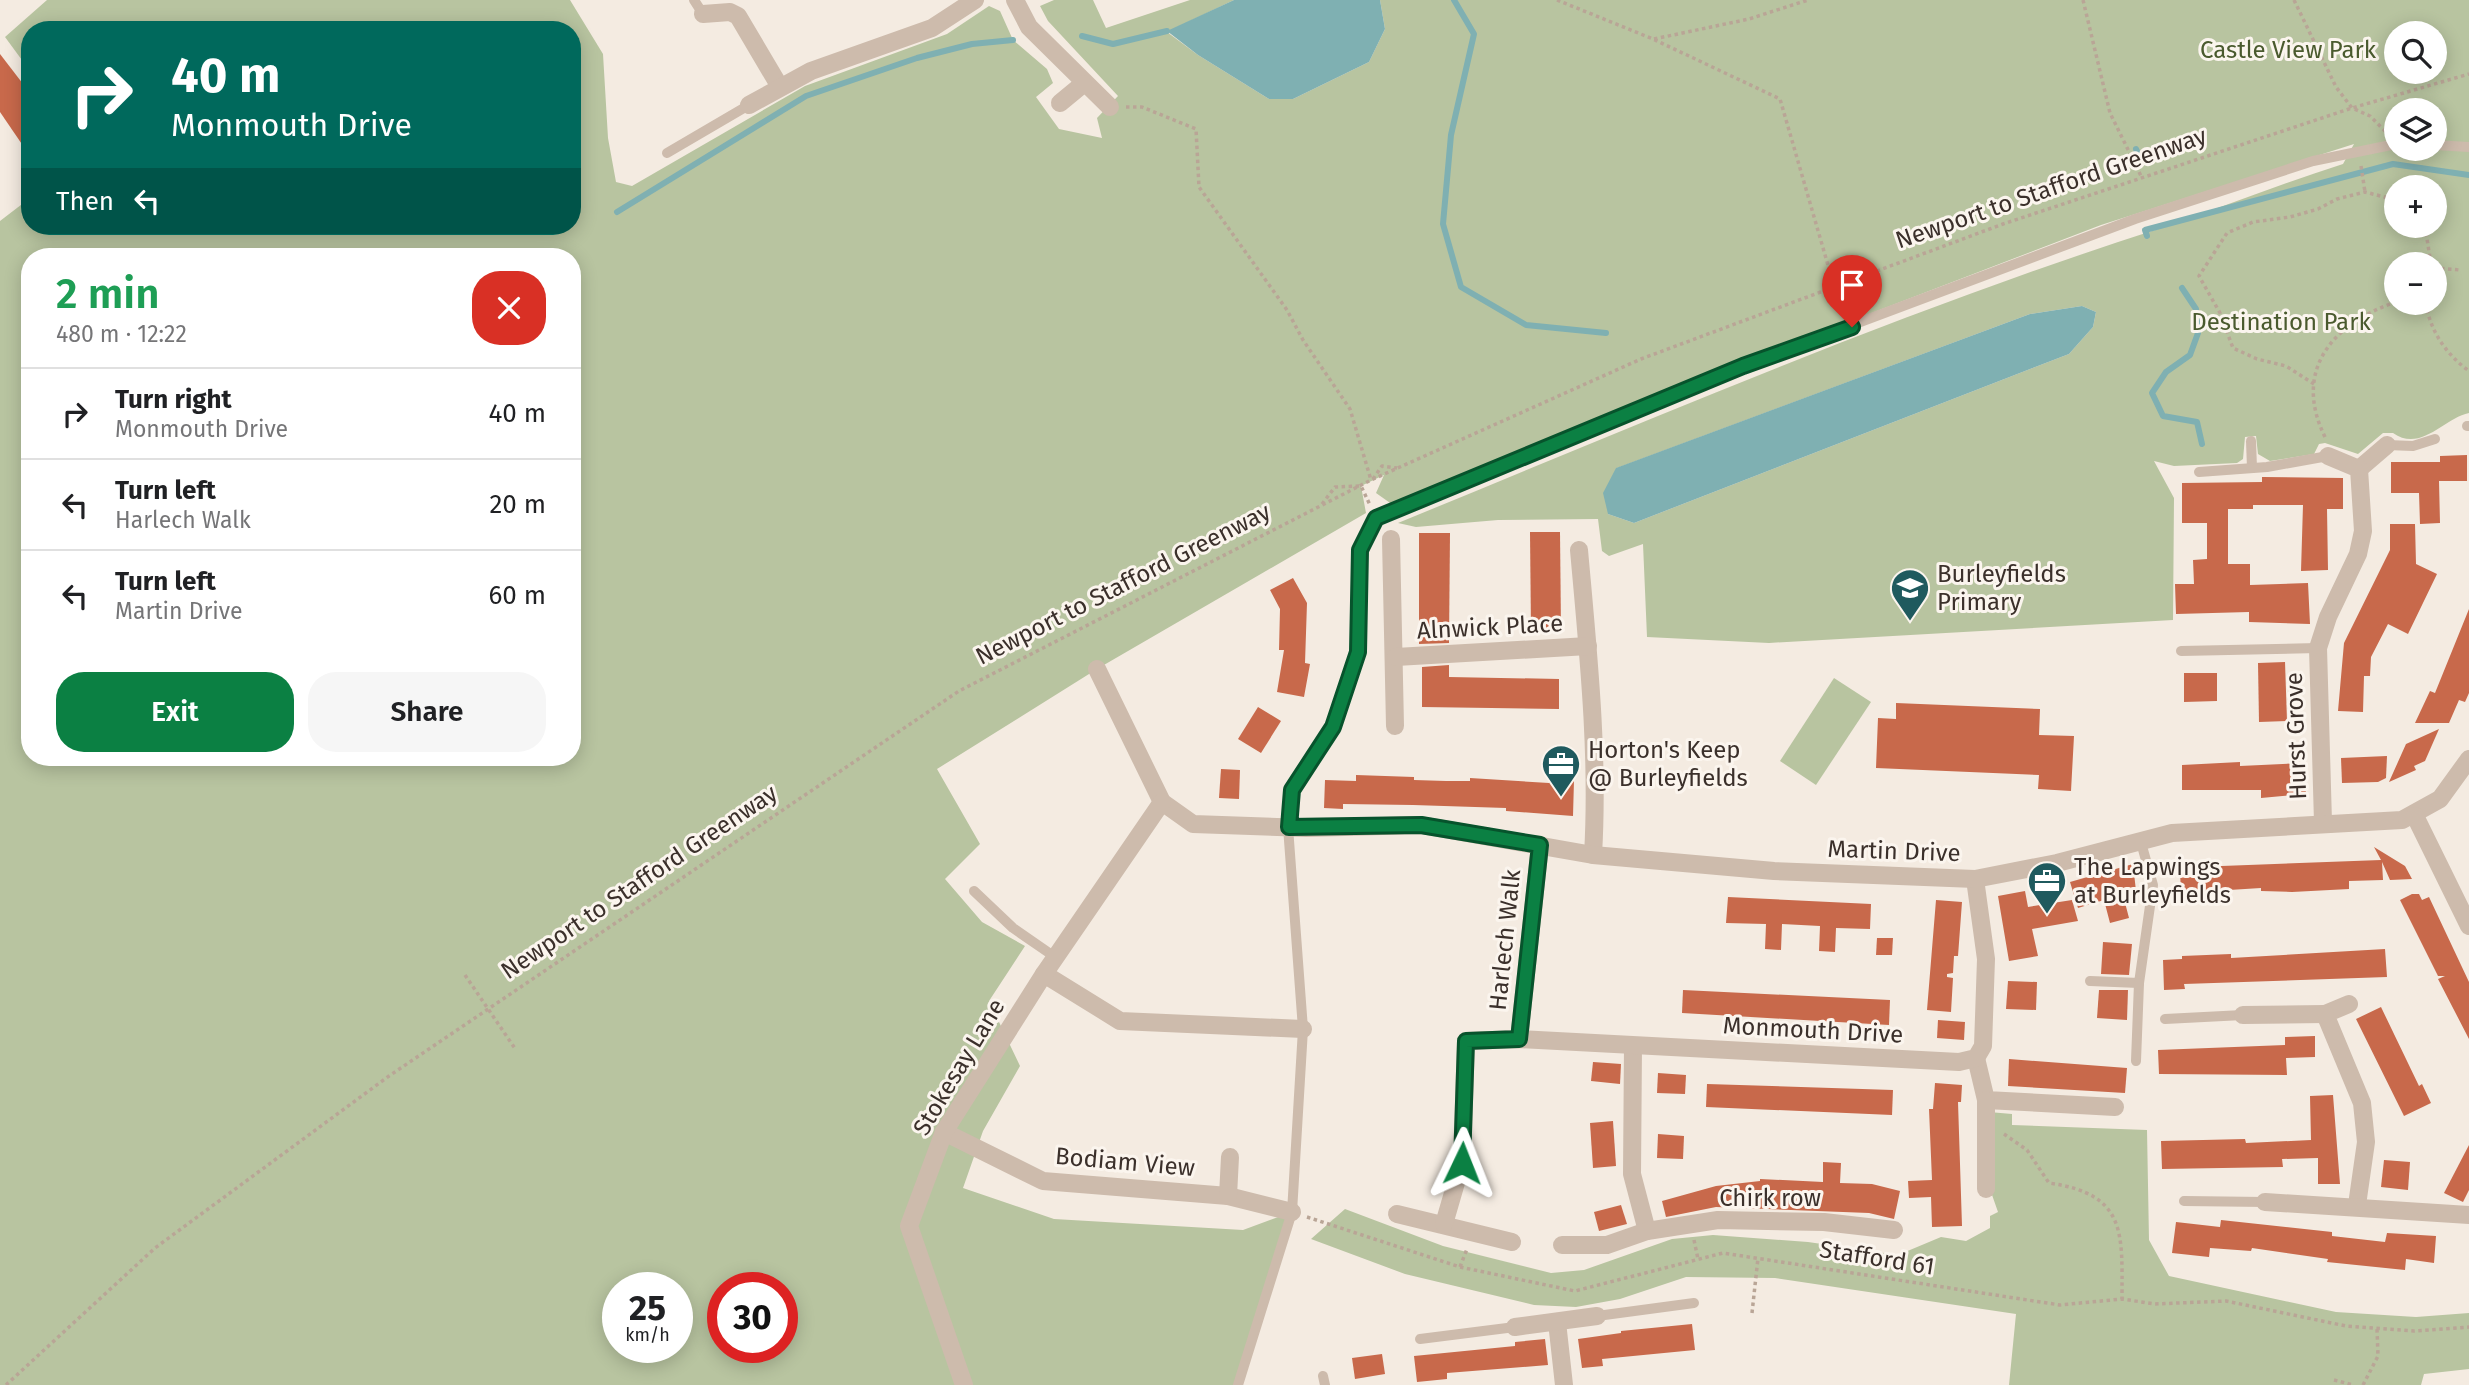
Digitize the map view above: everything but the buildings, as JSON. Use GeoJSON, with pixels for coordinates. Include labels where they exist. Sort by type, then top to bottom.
{"type":"FeatureCollection","features":[{"type":"Feature","properties":{"kind":"street"},"geometry":{"type":"LineString","coordinates":[[749,105],[780,87],[853,54],[932,28],[975,0]]}},
{"type":"Feature","properties":{"kind":"street"},"geometry":{"type":"LineString","coordinates":[[1015,0],[1029,27],[1083,84],[1110,107]]}},
{"type":"Feature","properties":{"kind":"street"},"geometry":{"type":"LineString","coordinates":[[699,7],[738,16],[780,87]]}},
{"type":"Feature","properties":{"kind":"street"},"geometry":{"type":"LineString","coordinates":[[1060,103],[1083,84]]}},
{"type":"Feature","properties":{"kind":"street"},"geometry":{"type":"LineString","coordinates":[[2328,456],[2359,468],[2387,445]]}},
{"type":"Feature","properties":{"kind":"street","name":"Hurst Grove"},"geometry":{"type":"LineString","coordinates":[[2323,822],[2318,648],[2328,617],[2358,554],[2363,531],[2359,468]]}},
{"type":"Feature","properties":{"kind":"street","name":"Alnwick Place"},"geometry":{"type":"LineString","coordinates":[[1391,538],[1396,657],[1395,726]]}},
{"type":"Feature","properties":{"kind":"street"},"geometry":{"type":"LineString","coordinates":[[1579,550],[1588,646],[1596,809],[1593,855]]}},
{"type":"Feature","properties":{"kind":"street","name":"Alnwick Place"},"geometry":{"type":"LineString","coordinates":[[1396,657],[1588,646]]}},
{"type":"Feature","properties":{"kind":"street"},"geometry":{"type":"LineString","coordinates":[[1097,669],[1163,802]]}},
{"type":"Feature","properties":{"kind":"street","name":"Martin Drive"},"geometry":{"type":"LineString","coordinates":[[1163,802],[1193,824],[1289,827],[1421,825],[1593,855],[1774,871],[1975,879],[2057,863],[2140,839],[2172,833],[2323,822],[2381,824],[2415,816],[2440,799],[2469,760]]}},
{"type":"Feature","properties":{"kind":"street","name":"Stokesay Lane"},"geometry":{"type":"LineString","coordinates":[[964,1385],[909,1226],[944,1132],[1055,957],[1163,802]]}},
{"type":"Feature","properties":{"kind":"street"},"geometry":{"type":"LineString","coordinates":[[2415,816],[2469,926]]}},
{"type":"Feature","properties":{"kind":"street","name":"Harlech Walk"},"geometry":{"type":"LineString","coordinates":[[1519,1039],[1540,845]]}},
{"type":"Feature","properties":{"kind":"street"},"geometry":{"type":"LineString","coordinates":[[1975,879],[1986,959],[1983,1046],[1976,1058],[1986,1100],[1986,1189]]}},
{"type":"Feature","properties":{"kind":"street"},"geometry":{"type":"LineString","coordinates":[[1044,974],[1120,1021],[1303,1030]]}},
{"type":"Feature","properties":{"kind":"street"},"geometry":{"type":"LineString","coordinates":[[2243,1016],[2325,1014],[2349,1003]]}},
{"type":"Feature","properties":{"kind":"street"},"geometry":{"type":"LineString","coordinates":[[2325,1014],[2362,1103],[2366,1142],[2357,1205]]}},
{"type":"Feature","properties":{"kind":"street","name":"Monmouth Drive"},"geometry":{"type":"LineString","coordinates":[[1444,1224],[1462,1163],[1466,1041],[1519,1039],[1959,1062],[1976,1058]]}},
{"type":"Feature","properties":{"kind":"street"},"geometry":{"type":"LineString","coordinates":[[1633,1046],[1632,1174],[1647,1231]]}},
{"type":"Feature","properties":{"kind":"street"},"geometry":{"type":"LineString","coordinates":[[1986,1100],[2115,1107]]}},
{"type":"Feature","properties":{"kind":"street","name":"Bodiam View"},"geometry":{"type":"LineString","coordinates":[[944,1132],[1043,1181],[1228,1196],[1292,1212]]}},
{"type":"Feature","properties":{"kind":"street","name":"Bodiam View"},"geometry":{"type":"LineString","coordinates":[[1228,1196],[1230,1157]]}},
{"type":"Feature","properties":{"kind":"street"},"geometry":{"type":"LineString","coordinates":[[2265,1202],[2357,1205],[2469,1215]]}},
{"type":"Feature","properties":{"kind":"street"},"geometry":{"type":"LineString","coordinates":[[1396,1214],[1512,1242]]}},
{"type":"Feature","properties":{"kind":"street","name":"Chirk row"},"geometry":{"type":"LineString","coordinates":[[1562,1245],[1607,1245],[1647,1231],[1718,1220],[1824,1222],[1894,1230]]}},
{"type":"Feature","properties":{"kind":"street"},"geometry":{"type":"LineString","coordinates":[[1515,1327],[1597,1316]]}},
{"type":"Feature","properties":{"kind":"street"},"geometry":{"type":"LineString","coordinates":[[1557,1322],[1564,1385]]}},
{"type":"Feature","properties":{"kind":"lane"},"geometry":{"type":"LineString","coordinates":[[667,153],[749,105]]}},
{"type":"Feature","properties":{"kind":"lane"},"geometry":{"type":"LineString","coordinates":[[1238,1385],[1292,1212],[1303,1030],[1289,827],[1292,790],[1333,727],[1358,652],[1360,550],[1376,518],[1743,366],[2078,240],[2313,161],[2384,146]]}},
{"type":"Feature","properties":{"kind":"lane"},"geometry":{"type":"LineString","coordinates":[[2447,146],[2469,147]]}},
{"type":"Feature","properties":{"kind":"lane"},"geometry":{"type":"LineString","coordinates":[[2387,445],[2413,446],[2435,439]]}},
{"type":"Feature","properties":{"kind":"lane"},"geometry":{"type":"LineString","coordinates":[[2251,441],[2252,468]]}},
{"type":"Feature","properties":{"kind":"lane"},"geometry":{"type":"LineString","coordinates":[[2199,472],[2252,468],[2328,456]]}},
{"type":"Feature","properties":{"kind":"lane","name":"Hurst Grove"},"geometry":{"type":"LineString","coordinates":[[2181,651],[2292,646],[2318,648]]}},
{"type":"Feature","properties":{"kind":"lane"},"geometry":{"type":"LineString","coordinates":[[2136,1061],[2139,982],[2153,885],[2140,839]]}},
{"type":"Feature","properties":{"kind":"lane"},"geometry":{"type":"LineString","coordinates":[[974,891],[1013,928],[1055,957]]}},
{"type":"Feature","properties":{"kind":"lane"},"geometry":{"type":"LineString","coordinates":[[2090,981],[2139,982]]}},
{"type":"Feature","properties":{"kind":"lane"},"geometry":{"type":"LineString","coordinates":[[2165,1018],[2243,1016]]}},
{"type":"Feature","properties":{"kind":"lane"},"geometry":{"type":"LineString","coordinates":[[2184,1201],[2265,1202]]}},
{"type":"Feature","properties":{"kind":"lane"},"geometry":{"type":"LineString","coordinates":[[1597,1316],[1694,1303]]}},
{"type":"Feature","properties":{"kind":"lane"},"geometry":{"type":"LineString","coordinates":[[1420,1339],[1515,1327]]}},
{"type":"Feature","properties":{"kind":"path"},"geometry":{"type":"LineString","coordinates":[[1557,0],[1653,39],[1780,99],[1835,286]]}},
{"type":"Feature","properties":{"kind":"path"},"geometry":{"type":"LineString","coordinates":[[1778,0],[1780,9]]}},
{"type":"Feature","properties":{"kind":"path"},"geometry":{"type":"LineString","coordinates":[[1653,39],[1749,19],[1808,0]]}},
{"type":"Feature","properties":{"kind":"path"},"geometry":{"type":"LineString","coordinates":[[2083,0],[2110,113],[2142,178]]}},
{"type":"Feature","properties":{"kind":"path"},"geometry":{"type":"LineString","coordinates":[[2294,0],[2336,87],[2352,108],[2370,116],[2384,130]]}},
{"type":"Feature","properties":{"kind":"path","name":"Newport to Stafford Greenway"},"geometry":{"type":"LineString","coordinates":[[6,1385],[155,1248],[389,1076],[959,691],[1371,480],[1641,359],[2003,224],[2352,108],[2469,74]]}},
{"type":"Feature","properties":{"kind":"path"},"geometry":{"type":"LineString","coordinates":[[1110,107],[1142,107],[1196,129],[1199,187],[1287,310],[1303,340],[1350,409],[1371,480]]}},
{"type":"Feature","properties":{"kind":"path"},"geometry":{"type":"LineString","coordinates":[[2359,150],[2365,192]]}},
{"type":"Feature","properties":{"kind":"path"},"geometry":{"type":"LineString","coordinates":[[2314,384],[2287,366],[2256,359],[2233,348],[2220,313],[2199,276],[2227,233],[2253,222],[2290,217],[2318,209],[2337,198],[2365,192],[2384,197]]}},
{"type":"Feature","properties":{"kind":"path"},"geometry":{"type":"LineString","coordinates":[[2447,268],[2460,270]]}},
{"type":"Feature","properties":{"kind":"path"},"geometry":{"type":"LineString","coordinates":[[2328,456],[2327,443],[2318,425],[2314,384],[2323,354],[2339,331],[2366,312],[2384,306]]}},
{"type":"Feature","properties":{"kind":"path"},"geometry":{"type":"LineString","coordinates":[[2428,315],[2445,349],[2469,371]]}},
{"type":"Feature","properties":{"kind":"path"},"geometry":{"type":"LineString","coordinates":[[1371,480],[1381,466],[1399,468]]}},
{"type":"Feature","properties":{"kind":"path"},"geometry":{"type":"LineString","coordinates":[[1321,506],[1335,487],[1361,486],[1376,518]]}},
{"type":"Feature","properties":{"kind":"path"},"geometry":{"type":"LineString","coordinates":[[465,975],[516,1050]]}},
{"type":"Feature","properties":{"kind":"path"},"geometry":{"type":"LineString","coordinates":[[1985,1120],[2027,1150],[2049,1183],[2076,1187],[2108,1205],[2122,1242],[2122,1299]]}},
{"type":"Feature","properties":{"kind":"path","name":"Stafford 61"},"geometry":{"type":"LineString","coordinates":[[1292,1212],[1460,1267],[1575,1291],[1723,1253],[2060,1305],[2122,1299],[2155,1304],[2225,1301],[2346,1326],[2414,1331],[2469,1327]]}},
{"type":"Feature","properties":{"kind":"path"},"geometry":{"type":"LineString","coordinates":[[1752,1312],[1758,1258]]}},
{"type":"Feature","properties":{"kind":"path"},"geometry":{"type":"LineString","coordinates":[[2363,1385],[2378,1356],[2377,1328]]}},
{"type":"Feature","properties":{"kind":"path"},"geometry":{"type":"LineString","coordinates":[[2334,1380],[2353,1385]]}},
{"type":"Feature","properties":{"kind":"green space"},"geometry":{"type":"Polygon","coordinates":[[[47,0],[570,0],[603,54],[608,138],[616,182],[632,186],[805,86],[947,34],[989,6],[1000,11],[1013,40],[1047,69],[1053,83],[1036,97],[1059,129],[1102,138],[1097,118],[1118,96],[1048,21],[1040,6],[1054,0],[1093,0],[1106,28],[1190,0],[1234,0],[1167,32],[1198,55],[1269,99],[1293,99],[1369,62],[1385,29],[1380,0],[2469,0],[2469,413],[2423,437],[2403,438],[2393,433],[2383,433],[2358,454],[2325,443],[2319,444],[2314,454],[2270,461],[2258,454],[2256,436],[2245,437],[2243,459],[2237,463],[2174,466],[2154,461],[2174,498],[2173,620],[1769,643],[1647,637],[1643,544],[1609,556],[1602,551],[1598,519],[1498,520],[1416,527],[1398,523],[1870,331],[2343,164],[2354,144],[2101,225],[1606,415],[1393,505],[1376,493],[1384,475],[1361,486],[1366,513],[1097,669],[937,769],[980,844],[945,879],[982,922],[1025,946],[989,1001],[1020,1066],[983,1131],[963,1188],[1054,1219],[1243,1230],[1292,1212],[1238,1385],[0,1385],[0,221],[21,205],[21,235],[581,235],[581,21],[23,21],[47,0]],[[2082,306],[2030,314],[1617,468],[1608,514],[1634,523],[2069,354],[2093,327],[2096,312],[2082,306]]]}},
{"type":"Feature","properties":{"kind":"green space"},"geometry":{"type":"Polygon","coordinates":[[[21,23],[21,59],[5,37],[21,23]]]}},
{"type":"Feature","properties":{"kind":"green space"},"geometry":{"type":"Polygon","coordinates":[[[1834,678],[1871,702],[1816,785],[1780,761],[1834,678]]]}},
{"type":"Feature","properties":{"kind":"green space"},"geometry":{"type":"Polygon","coordinates":[[[1989,1112],[2012,1114],[2012,1125],[2147,1130],[2149,1240],[2169,1276],[2336,1312],[2416,1317],[2469,1313],[2469,1369],[2424,1374],[2421,1385],[2009,1385],[2016,1314],[1775,1278],[1686,1277],[1620,1299],[1576,1307],[1534,1305],[1405,1274],[1311,1239],[1345,1209],[1443,1246],[1551,1273],[1584,1270],[1672,1239],[1713,1235],[1808,1242],[1898,1255],[1941,1237],[1966,1241],[1990,1228],[1990,1216],[1998,1212],[1991,1192],[1989,1112]]]}},
{"type":"Feature","properties":{"kind":"water"},"geometry":{"type":"Polygon","coordinates":[[[1234,0],[1380,0],[1385,29],[1369,62],[1293,99],[1269,99],[1198,55],[1167,31],[1234,0]]]}},
{"type":"Feature","properties":{"kind":"water"},"geometry":{"type":"Polygon","coordinates":[[[2082,306],[2096,312],[2093,327],[2069,354],[1634,523],[1608,514],[1603,493],[1616,468],[2030,314],[2082,306]]]}},
{"type":"Feature","properties":{"kind":"waterway"},"geometry":{"type":"LineString","coordinates":[[1454,0],[1474,34],[1451,135],[1443,224],[1461,287],[1526,325],[1606,333]]}},
{"type":"Feature","properties":{"kind":"waterway"},"geometry":{"type":"LineString","coordinates":[[1082,36],[1113,44],[1167,31]]}},
{"type":"Feature","properties":{"kind":"waterway"},"geometry":{"type":"LineString","coordinates":[[617,212],[806,96],[917,58],[972,44],[1013,40]]}},
{"type":"Feature","properties":{"kind":"waterway"},"geometry":{"type":"LineString","coordinates":[[2136,149],[2140,158]]}},
{"type":"Feature","properties":{"kind":"waterway"},"geometry":{"type":"LineString","coordinates":[[2147,236],[2145,230],[2393,164],[2469,175]]}},
{"type":"Feature","properties":{"kind":"waterway"},"geometry":{"type":"LineString","coordinates":[[2182,288],[2196,309],[2198,333],[2190,355],[2166,372],[2152,393],[2163,416],[2197,422],[2202,444]]}},
{"type":"Feature","properties":{"kind":"place","name":"Burleyfields Primary"},"geometry":{"type":"Point","coordinates":[1910,622]}},
{"type":"Feature","properties":{"kind":"place","name":"Horton's Keep @ Burleyfields"},"geometry":{"type":"Point","coordinates":[1561,798]}},
{"type":"Feature","properties":{"kind":"place","name":"The Lapwings at Burleyfields"},"geometry":{"type":"Point","coordinates":[2047,915]}},
{"type":"Feature","properties":{"kind":"route"},"geometry":{"type":"LineString","coordinates":[[1462,1163],[1466,1041],[1519,1039],[1540,845],[1421,825],[1289,827],[1292,790],[1333,727],[1358,652],[1360,550],[1376,518],[1743,366],[1852,327]]}},
{"type":"Feature","properties":{"kind":"park label","name":"Castle View Park"},"geometry":{"type":"Point","coordinates":[2288,50]}},
{"type":"Feature","properties":{"kind":"park label","name":"Destination Park"},"geometry":{"type":"Point","coordinates":[2281,322]}}]}
